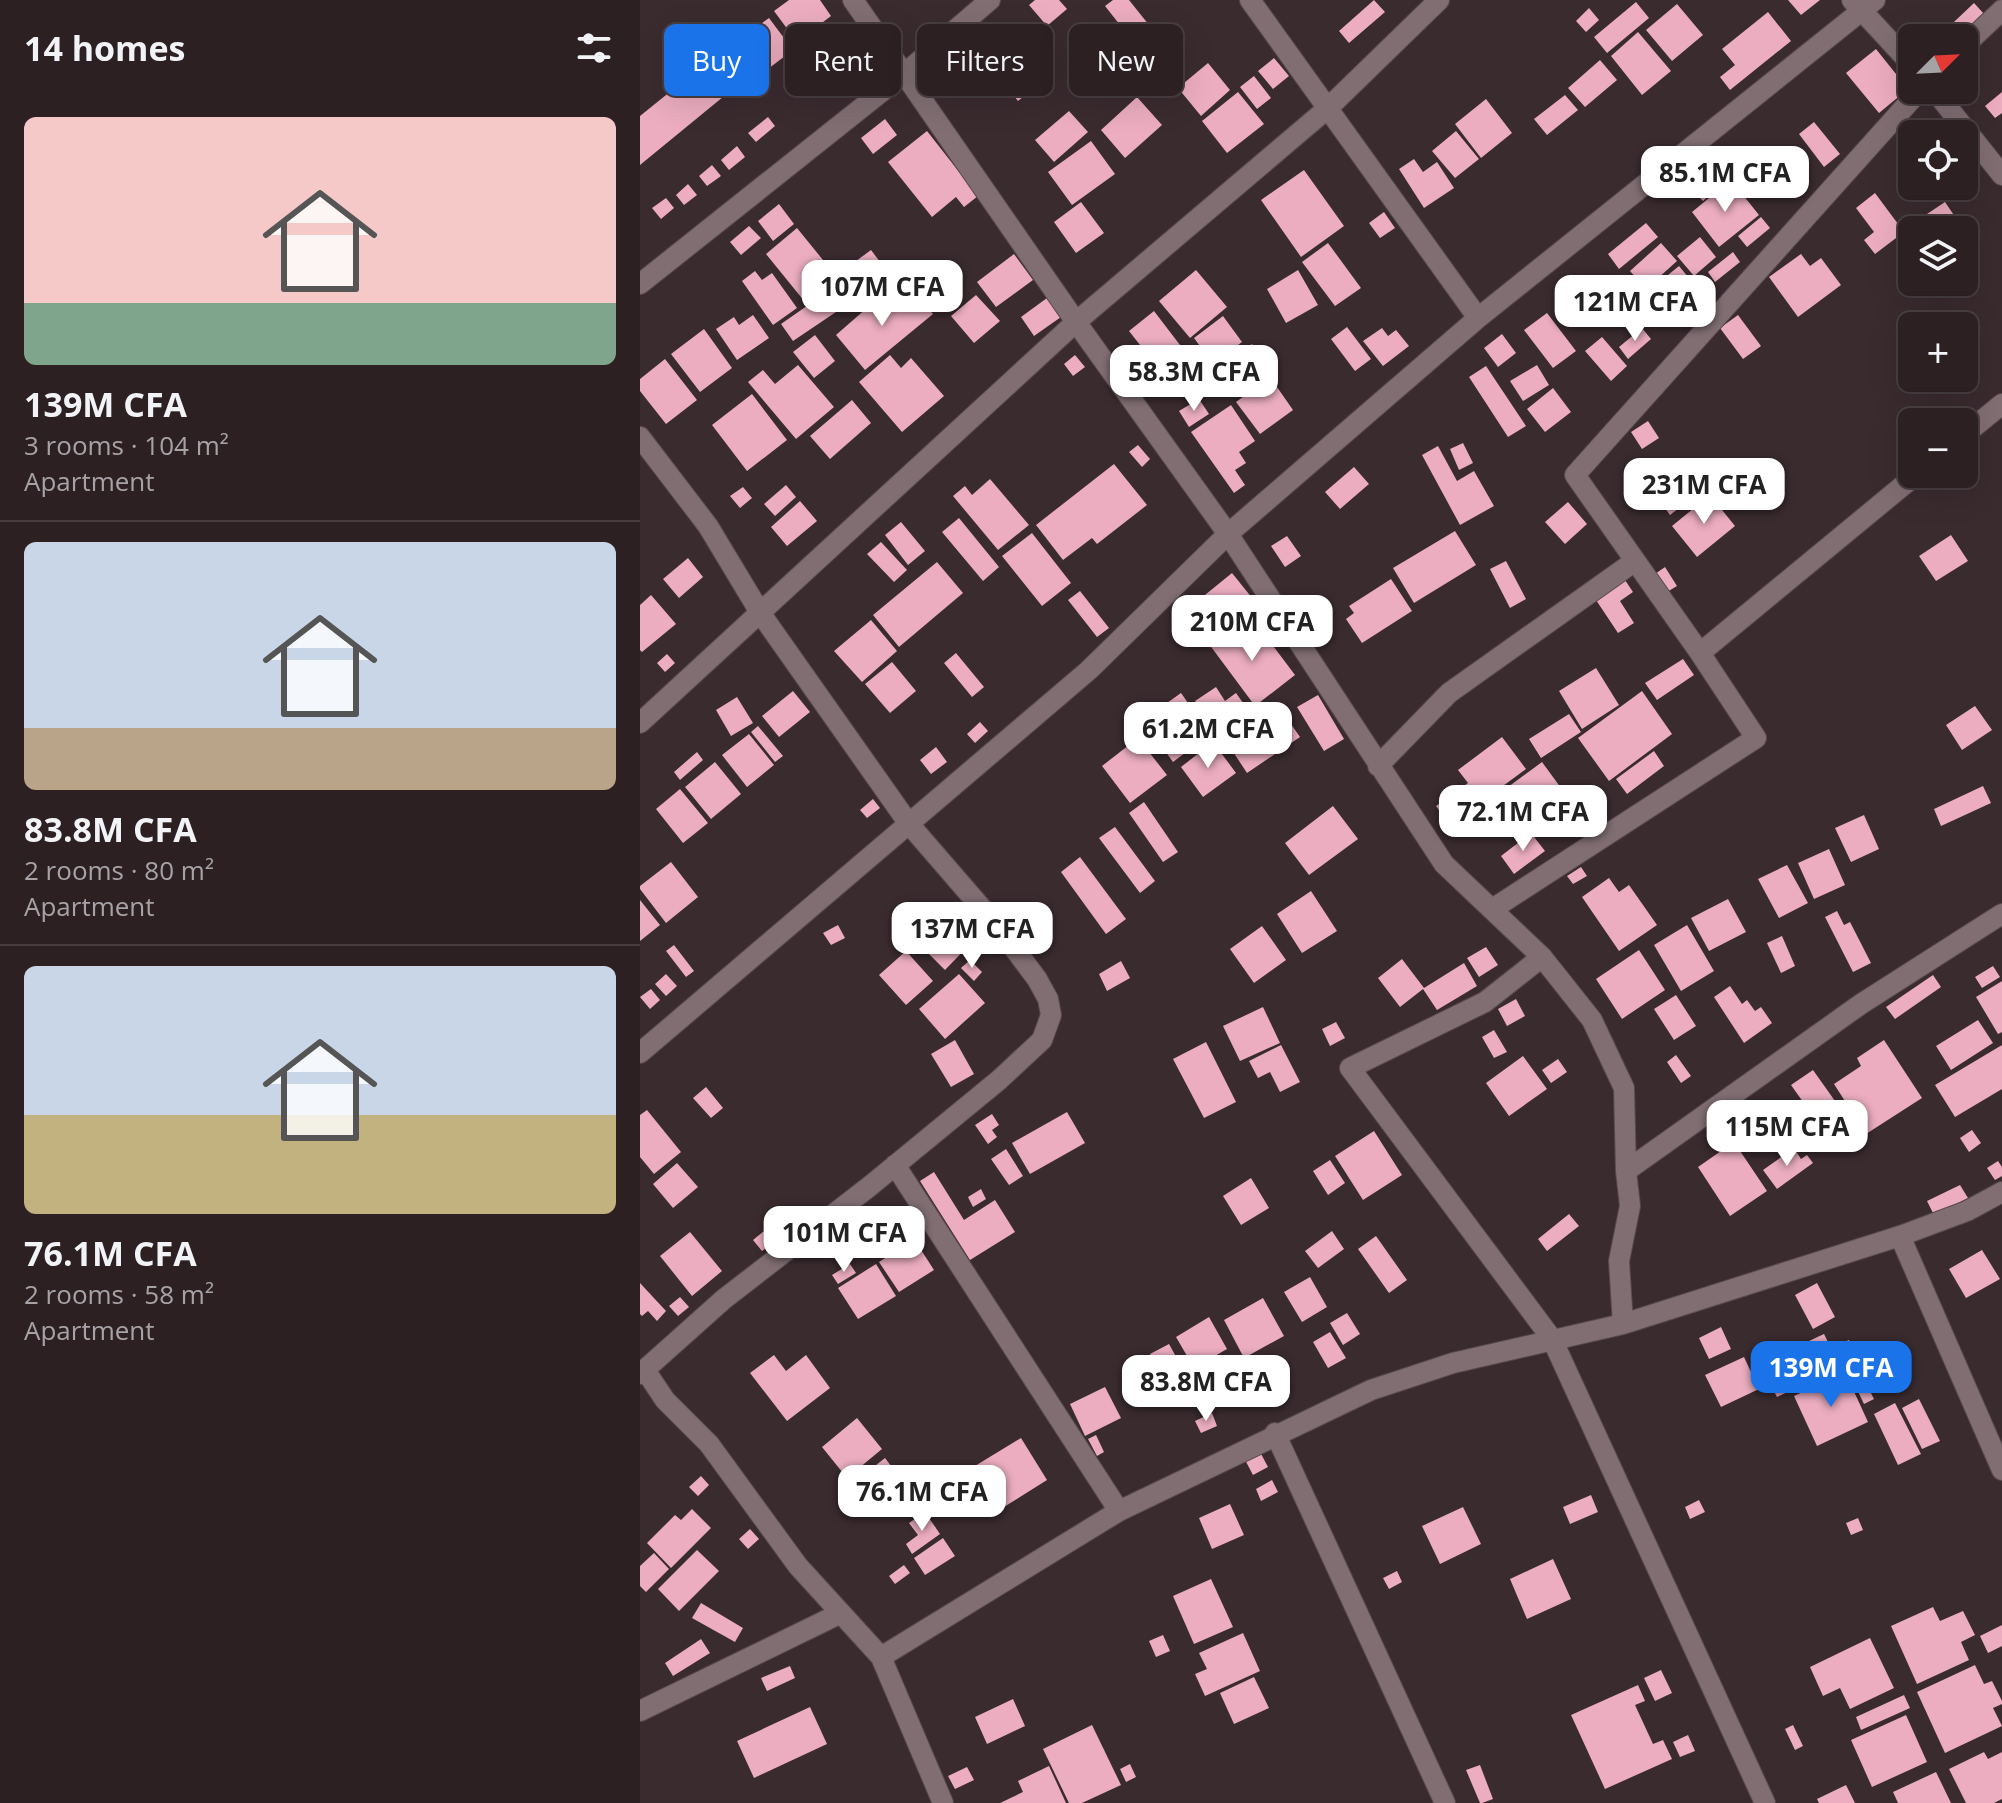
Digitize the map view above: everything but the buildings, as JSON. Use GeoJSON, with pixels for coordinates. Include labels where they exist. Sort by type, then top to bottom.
{"type":"FeatureCollection","features":[{"type":"Feature","properties":{"kind":"street"},"geometry":{"type":"LineString","coordinates":[[853,0],[1076,322],[1228,534],[1444,864],[1473,893],[1494,908],[1542,957],[1592,1020],[1624,1088],[1630,1206],[1619,1261],[1623,1324]]}},
{"type":"Feature","properties":{"kind":"street"},"geometry":{"type":"LineString","coordinates":[[640,284],[904,74],[990,0]]}},
{"type":"Feature","properties":{"kind":"street"},"geometry":{"type":"LineString","coordinates":[[1250,0],[1478,318]]}},
{"type":"Feature","properties":{"kind":"street"},"geometry":{"type":"LineString","coordinates":[[640,723],[1076,322],[1328,108],[1439,0]]}},
{"type":"Feature","properties":{"kind":"street"},"geometry":{"type":"LineString","coordinates":[[640,1053],[1089,670],[1228,534],[1478,318],[1863,4],[1898,48]]}},
{"type":"Feature","properties":{"kind":"street"},"geometry":{"type":"LineString","coordinates":[[1978,33],[2002,10]]}},
{"type":"Feature","properties":{"kind":"street"},"geometry":{"type":"LineString","coordinates":[[1494,908],[1756,738],[1575,475],[1907,104]]}},
{"type":"Feature","properties":{"kind":"street"},"geometry":{"type":"LineString","coordinates":[[1945,104],[2002,175]]}},
{"type":"Feature","properties":{"kind":"street"},"geometry":{"type":"LineString","coordinates":[[1978,424],[2002,404]]}},
{"type":"Feature","properties":{"kind":"street"},"geometry":{"type":"LineString","coordinates":[[640,437],[708,526],[761,614],[909,824],[999,928],[1048,999],[1051,1015],[1042,1040],[999,1080],[724,1299],[642,1372],[709,1444],[798,1566],[881,1657],[943,1803]]}},
{"type":"Feature","properties":{"kind":"street"},"geometry":{"type":"LineString","coordinates":[[1700,653],[1900,488]]}},
{"type":"Feature","properties":{"kind":"street"},"geometry":{"type":"LineString","coordinates":[[1378,766],[1449,693],[1635,561]]}},
{"type":"Feature","properties":{"kind":"street"},"geometry":{"type":"LineString","coordinates":[[1626,1171],[1861,1004],[2002,914]]}},
{"type":"Feature","properties":{"kind":"street"},"geometry":{"type":"LineString","coordinates":[[1542,957],[1485,1002],[1350,1068],[1552,1339],[1765,1803]]}},
{"type":"Feature","properties":{"kind":"street"},"geometry":{"type":"LineString","coordinates":[[895,1165],[1119,1511]]}},
{"type":"Feature","properties":{"kind":"street"},"geometry":{"type":"LineString","coordinates":[[881,1657],[1119,1511],[1275,1433],[1371,1390],[1453,1363],[1623,1324],[1900,1236],[1967,1211],[2002,1192]]}},
{"type":"Feature","properties":{"kind":"street"},"geometry":{"type":"LineString","coordinates":[[1900,1236],[2002,1470]]}},
{"type":"Feature","properties":{"kind":"street"},"geometry":{"type":"LineString","coordinates":[[1275,1433],[1445,1803]]}},
{"type":"Feature","properties":{"kind":"street"},"geometry":{"type":"LineString","coordinates":[[640,1711],[841,1613]]}}]}
